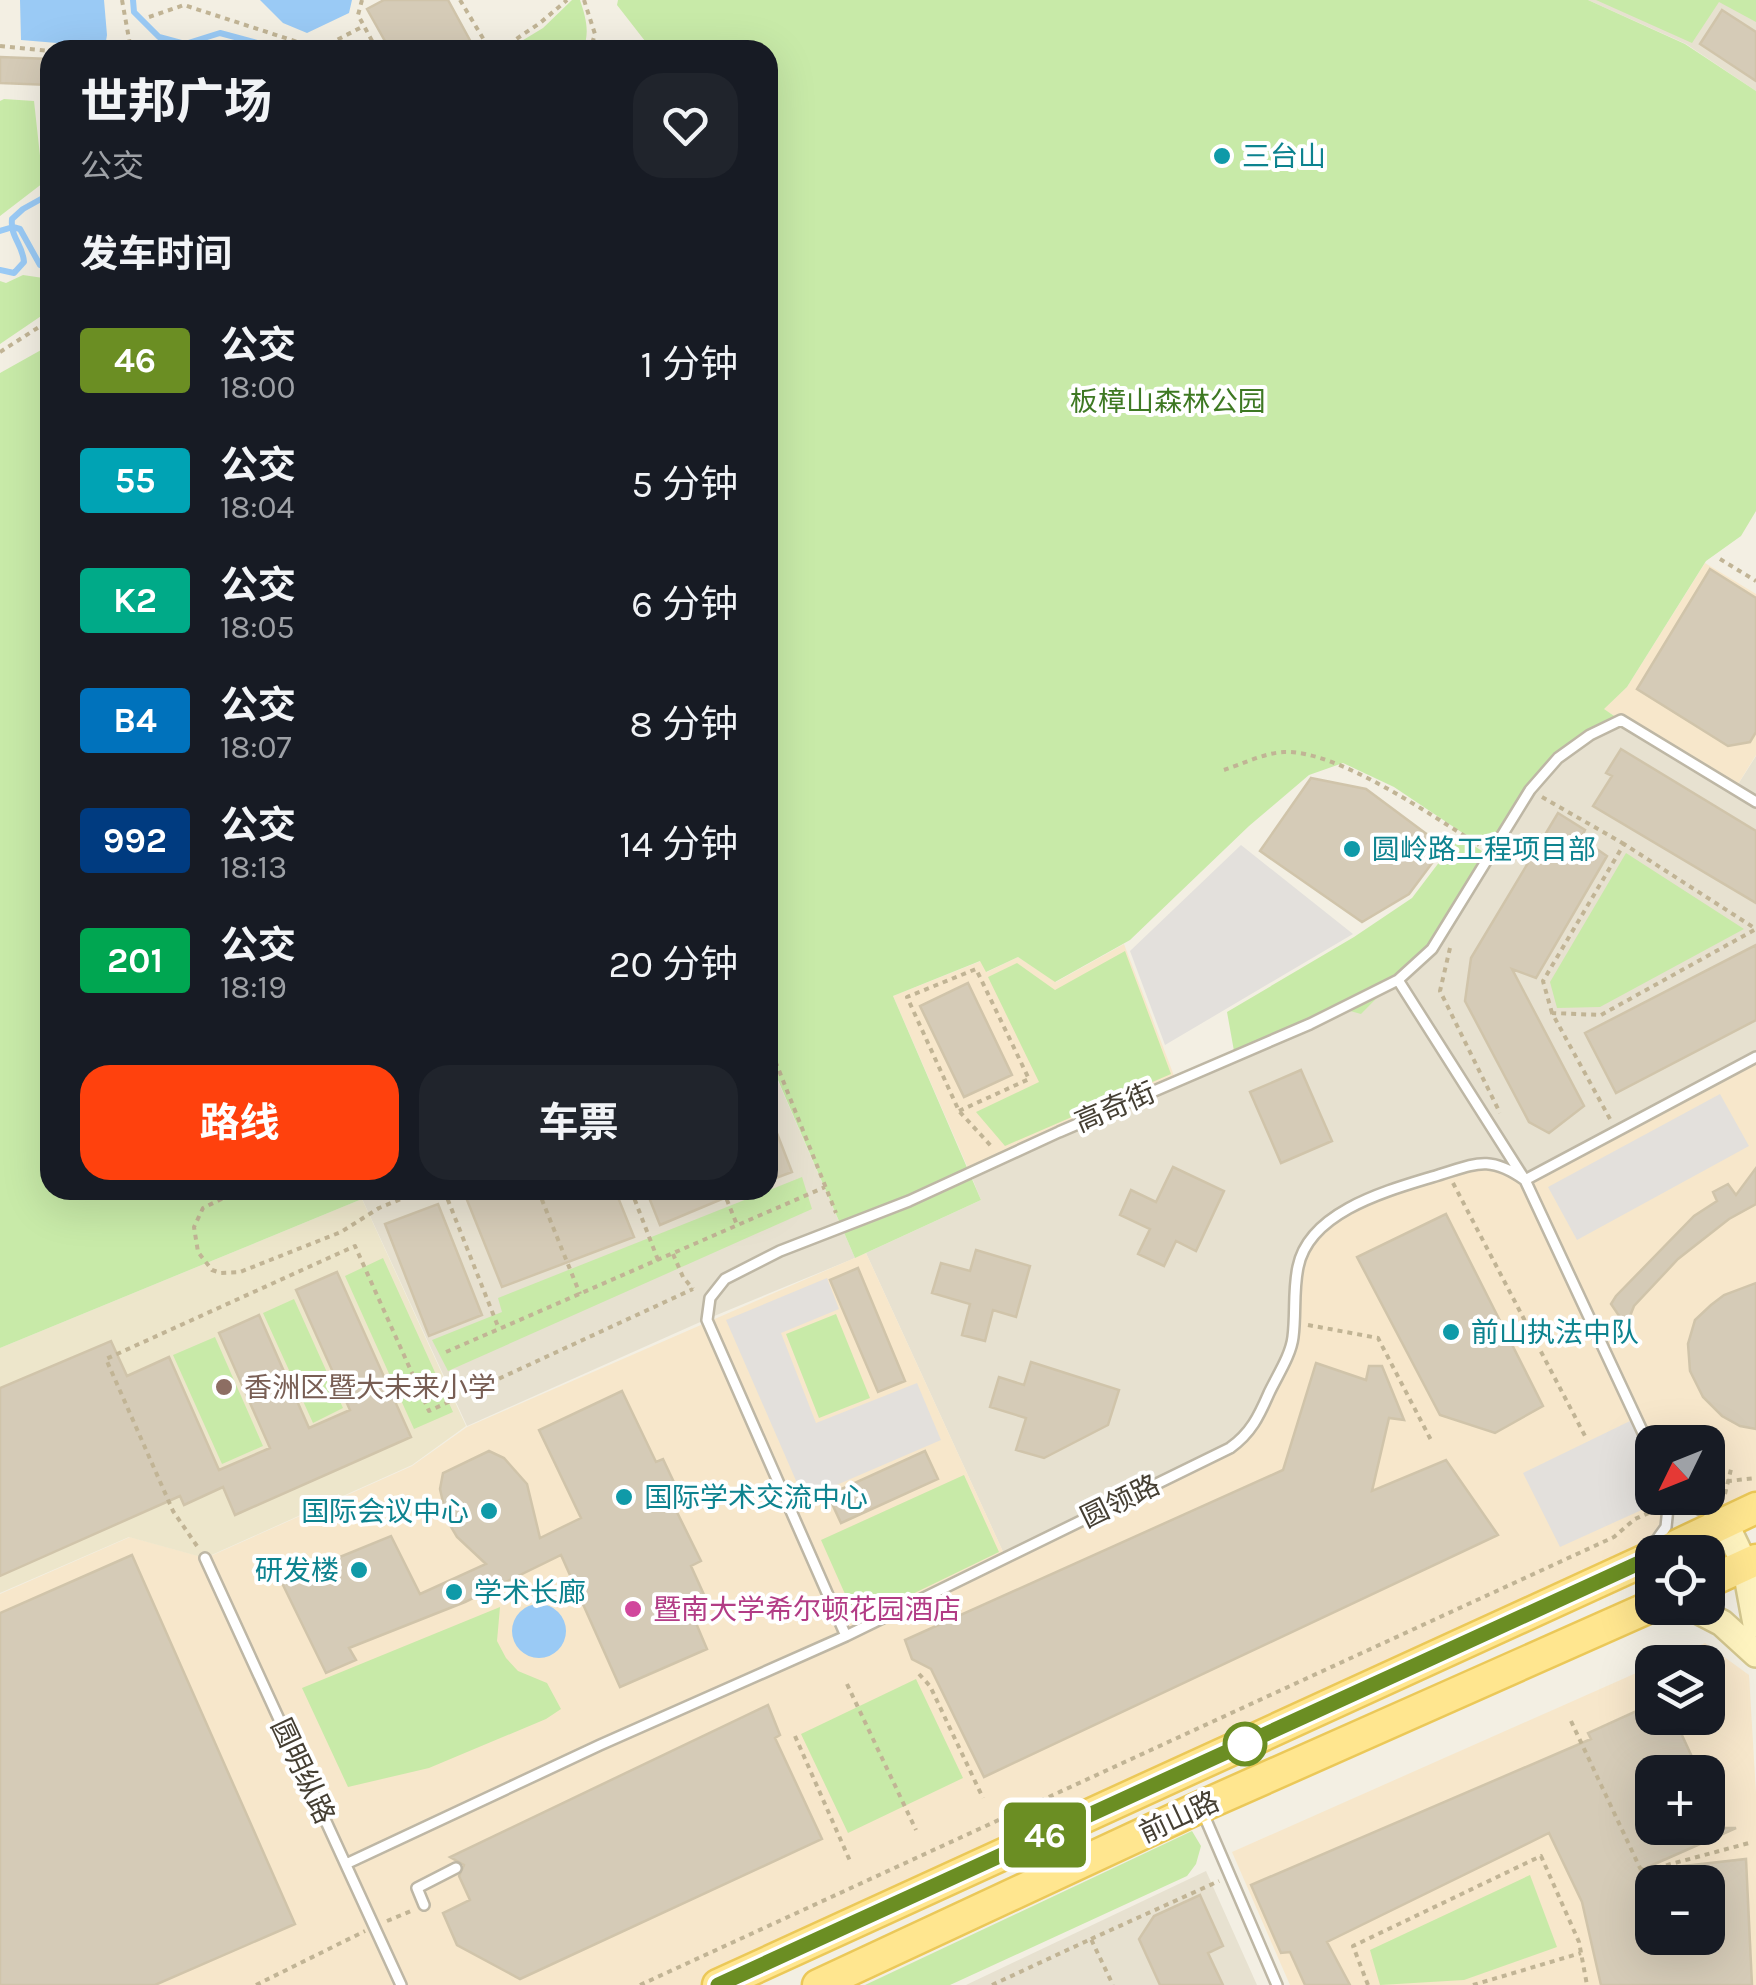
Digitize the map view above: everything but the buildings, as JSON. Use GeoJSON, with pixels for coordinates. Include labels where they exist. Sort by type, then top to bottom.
{"type":"FeatureCollection","features":[{"type":"Feature","properties":{"kind":"main road"},"geometry":{"type":"LineString","coordinates":[[1702,1535],[1743,1517],[1756,1624]]}},
{"type":"Feature","properties":{"kind":"main road"},"geometry":{"type":"LineString","coordinates":[[1725,1574],[1750,1562]]}},
{"type":"Feature","properties":{"kind":"main road","name":"前山路"},"geometry":{"type":"LineString","coordinates":[[718,1985],[1635,1566]]}},
{"type":"Feature","properties":{"kind":"main road","name":"前山路"},"geometry":{"type":"LineString","coordinates":[[827,1983],[1200,1807],[1635,1617]]}},
{"type":"Feature","properties":{"kind":"main road"},"geometry":{"type":"LineString","coordinates":[[1723,1625],[1756,1654]]}},
{"type":"Feature","properties":{"kind":"lane","name":"高奇街"},"geometry":{"type":"LineString","coordinates":[[846,1636],[708,1320],[710,1298],[725,1279],[780,1251],[1310,1024],[1398,980],[1432,949],[1530,790],[1558,758],[1590,735],[1621,720],[1756,802]]}},
{"type":"Feature","properties":{"kind":"lane"},"geometry":{"type":"LineString","coordinates":[[1398,980],[1526,1180],[1639,1425]]}},
{"type":"Feature","properties":{"kind":"lane"},"geometry":{"type":"LineString","coordinates":[[1526,1180],[1756,1057]]}},
{"type":"Feature","properties":{"kind":"lane","name":"圆领路"},"geometry":{"type":"LineString","coordinates":[[346,1864],[626,1733],[846,1636],[1230,1448],[1246,1437],[1256,1423],[1293,1339],[1298,1264],[1305,1248],[1324,1226],[1390,1190],[1491,1162],[1526,1180]]}},
{"type":"Feature","properties":{"kind":"lane","name":"圆明纵路"},"geometry":{"type":"LineString","coordinates":[[205,1558],[401,1985]]}},
{"type":"Feature","properties":{"kind":"lane"},"geometry":{"type":"LineString","coordinates":[[1200,1807],[1277,1985]]}},
{"type":"Feature","properties":{"kind":"lane"},"geometry":{"type":"LineString","coordinates":[[424,1906],[417,1888],[456,1868]]}},
{"type":"Feature","properties":{"kind":"path"},"geometry":{"type":"LineString","coordinates":[[122,0],[129,40]]}},
{"type":"Feature","properties":{"kind":"path"},"geometry":{"type":"LineString","coordinates":[[362,0],[358,16],[371,40]]}},
{"type":"Feature","properties":{"kind":"path"},"geometry":{"type":"LineString","coordinates":[[460,0],[484,40]]}},
{"type":"Feature","properties":{"kind":"path"},"geometry":{"type":"LineString","coordinates":[[514,40],[567,0]]}},
{"type":"Feature","properties":{"kind":"path"},"geometry":{"type":"LineString","coordinates":[[584,0],[595,34],[593,40]]}},
{"type":"Feature","properties":{"kind":"path"},"geometry":{"type":"LineString","coordinates":[[148,17],[184,5],[289,40]]}},
{"type":"Feature","properties":{"kind":"path"},"geometry":{"type":"LineString","coordinates":[[338,40],[364,26]]}},
{"type":"Feature","properties":{"kind":"path"},"geometry":{"type":"LineString","coordinates":[[0,46],[40,50]]}},
{"type":"Feature","properties":{"kind":"path"},"geometry":{"type":"LineString","coordinates":[[0,352],[40,326]]}},
{"type":"Feature","properties":{"kind":"path"},"geometry":{"type":"LineString","coordinates":[[1720,559],[1756,580]]}},
{"type":"Feature","properties":{"kind":"path"},"geometry":{"type":"LineString","coordinates":[[1224,770],[1280,752],[1305,754],[1391,791],[1491,852]]}},
{"type":"Feature","properties":{"kind":"path"},"geometry":{"type":"LineString","coordinates":[[1530,790],[1624,844],[1756,929],[1601,1015],[1552,1014]]}},
{"type":"Feature","properties":{"kind":"path"},"geometry":{"type":"LineString","coordinates":[[1617,1132],[1552,1014],[1543,981],[1624,844]]}},
{"type":"Feature","properties":{"kind":"path"},"geometry":{"type":"LineString","coordinates":[[1448,923],[1450,949],[1440,991],[1502,1116]]}},
{"type":"Feature","properties":{"kind":"path"},"geometry":{"type":"LineString","coordinates":[[959,1111],[1030,1079],[976,970],[907,997],[959,1111],[1002,1158]]}},
{"type":"Feature","properties":{"kind":"path"},"geometry":{"type":"LineString","coordinates":[[778,1068],[842,1227]]}},
{"type":"Feature","properties":{"kind":"path"},"geometry":{"type":"LineString","coordinates":[[1448,1173],[1585,1436]]}},
{"type":"Feature","properties":{"kind":"path"},"geometry":{"type":"LineString","coordinates":[[446,1352],[825,1187]]}},
{"type":"Feature","properties":{"kind":"path"},"geometry":{"type":"LineString","coordinates":[[220,1200],[204,1208],[194,1227],[198,1252],[212,1270],[221,1273],[240,1272],[342,1232],[398,1200]]}},
{"type":"Feature","properties":{"kind":"path"},"geometry":{"type":"LineString","coordinates":[[448,1200],[500,1329]]}},
{"type":"Feature","properties":{"kind":"path"},"geometry":{"type":"LineString","coordinates":[[542,1200],[580,1294]]}},
{"type":"Feature","properties":{"kind":"path"},"geometry":{"type":"LineString","coordinates":[[635,1200],[658,1260]]}},
{"type":"Feature","properties":{"kind":"path"},"geometry":{"type":"LineString","coordinates":[[728,1200],[737,1225]]}},
{"type":"Feature","properties":{"kind":"path"},"geometry":{"type":"LineString","coordinates":[[205,1558],[174,1511],[106,1359],[355,1246],[429,1411],[692,1288],[672,1254]]}},
{"type":"Feature","properties":{"kind":"path"},"geometry":{"type":"LineString","coordinates":[[1293,1322],[1378,1338],[1432,1442]]}},
{"type":"Feature","properties":{"kind":"path"},"geometry":{"type":"LineString","coordinates":[[1732,1465],[1729,1481],[1743,1517]]}},
{"type":"Feature","properties":{"kind":"path"},"geometry":{"type":"LineString","coordinates":[[1725,1480],[1756,1478]]}},
{"type":"Feature","properties":{"kind":"path"},"geometry":{"type":"LineString","coordinates":[[640,1985],[1596,1546],[1642,1515]]}},
{"type":"Feature","properties":{"kind":"path"},"geometry":{"type":"LineString","coordinates":[[919,1674],[930,1686],[983,1798]]}},
{"type":"Feature","properties":{"kind":"path"},"geometry":{"type":"LineString","coordinates":[[847,1684],[916,1830]]}},
{"type":"Feature","properties":{"kind":"path"},"geometry":{"type":"LineString","coordinates":[[1571,1721],[1640,1868],[1645,1871],[1749,1843]]}},
{"type":"Feature","properties":{"kind":"path"},"geometry":{"type":"LineString","coordinates":[[795,1736],[850,1861]]}},
{"type":"Feature","properties":{"kind":"path"},"geometry":{"type":"LineString","coordinates":[[1368,1985],[1352,1946],[1541,1856],[1581,1953],[1587,1985]]}},
{"type":"Feature","properties":{"kind":"path"},"geometry":{"type":"LineString","coordinates":[[992,1985],[1230,1876]]}},
{"type":"Feature","properties":{"kind":"path"},"geometry":{"type":"LineString","coordinates":[[256,1985],[424,1906]]}},
{"type":"Feature","properties":{"kind":"path"},"geometry":{"type":"LineString","coordinates":[[1091,1938],[1112,1985]]}},
{"type":"Feature","properties":{"kind":"path"},"geometry":{"type":"LineString","coordinates":[[1473,1985],[1581,1953]]}},
{"type":"Feature","properties":{"kind":"shaded area"},"geometry":{"type":"Polygon","coordinates":[[[1588,0],[1756,0],[1756,91],[1686,44],[1588,0]]]}},
{"type":"Feature","properties":{"kind":"shaded area"},"geometry":{"type":"Polygon","coordinates":[[[1705,563],[1756,594],[1756,755],[1735,789],[1603,709],[1627,687],[1705,563]]]}},
{"type":"Feature","properties":{"kind":"shaded area"},"geometry":{"type":"Polygon","coordinates":[[[1621,720],[1735,789],[1756,756],[1756,1056],[1293,1339],[1245,1436],[1005,1556],[866,1253],[981,1200],[970,1173],[1370,996],[1420,962],[1530,790],[1558,758],[1621,720]]]}},
{"type":"Feature","properties":{"kind":"shaded area"},"geometry":{"type":"Polygon","coordinates":[[[1241,845],[1353,934],[1165,1045],[1130,951],[1241,845]]]}},
{"type":"Feature","properties":{"kind":"shaded area"},"geometry":{"type":"Polygon","coordinates":[[[1124,944],[1176,1081],[970,1173],[893,996],[981,961],[987,972],[1018,957],[1056,982],[1124,944]]]}},
{"type":"Feature","properties":{"kind":"shaded area"},"geometry":{"type":"Polygon","coordinates":[[[1756,1057],[1756,1507],[1725,1513],[1725,1425],[1635,1425],[1635,1515],[1669,1517],[1659,1535],[1635,1535],[1635,1551],[717,1985],[0,1985],[0,1594],[130,1537],[206,1558],[412,1466],[467,1427],[866,1253],[1005,1556],[1246,1437],[1293,1339],[1298,1264],[1324,1226],[1390,1190],[1491,1162],[1526,1180],[1756,1057]]]}},
{"type":"Feature","properties":{"kind":"shaded area"},"geometry":{"type":"Polygon","coordinates":[[[778,1081],[855,1258],[467,1426],[363,1200],[778,1200],[778,1081]]]}},
{"type":"Feature","properties":{"kind":"shaded area"},"geometry":{"type":"Polygon","coordinates":[[[1720,1094],[1749,1146],[1577,1240],[1548,1187],[1720,1094]]]}},
{"type":"Feature","properties":{"kind":"shaded area","name":"香洲区暨大未来小学"},"geometry":{"type":"Polygon","coordinates":[[[362,1200],[466,1426],[412,1465],[205,1558],[129,1537],[0,1593],[0,1348],[362,1200]]]}},
{"type":"Feature","properties":{"kind":"shaded area"},"geometry":{"type":"Polygon","coordinates":[[[827,1278],[839,1309],[781,1333],[816,1423],[917,1383],[941,1440],[804,1499],[726,1320],[827,1278]]]}},
{"type":"Feature","properties":{"kind":"shaded area"},"geometry":{"type":"Polygon","coordinates":[[[1632,1420],[1635,1513],[1560,1547],[1523,1473],[1632,1420]]]}},
{"type":"Feature","properties":{"kind":"shaded area"},"geometry":{"type":"Polygon","coordinates":[[[1725,1658],[1749,1675],[1756,1793],[1756,1985],[1290,1985],[1232,1852],[1635,1674],[1635,1735],[1725,1735],[1725,1658]]]}},
{"type":"Feature","properties":{"kind":"shaded area"},"geometry":{"type":"Polygon","coordinates":[[[1206,1871],[1257,1985],[966,1985],[1206,1871]]]}},
{"type":"Feature","properties":{"kind":"green space"},"geometry":{"type":"Polygon","coordinates":[[[572,0],[580,0],[585,40],[523,40],[543,28],[572,0]]]}},
{"type":"Feature","properties":{"kind":"green space","name":"板樟山森林公园"},"geometry":{"type":"Polygon","coordinates":[[[618,0],[1588,0],[1685,44],[1756,91],[1756,511],[1741,536],[1706,561],[1627,687],[1604,709],[1620,720],[1557,758],[1491,852],[1394,787],[1343,763],[1309,775],[1249,826],[1130,940],[1055,982],[1018,957],[986,972],[980,961],[893,996],[981,1200],[855,1258],[778,1080],[778,40],[644,40],[617,5],[618,0]]]}},
{"type":"Feature","properties":{"kind":"green space"},"geometry":{"type":"Polygon","coordinates":[[[1596,0],[1756,0],[1756,22],[1719,2],[1692,43],[1596,0]]]}},
{"type":"Feature","properties":{"kind":"green space"},"geometry":{"type":"Polygon","coordinates":[[[0,101],[34,101],[40,185],[0,216],[0,101]]]}},
{"type":"Feature","properties":{"kind":"green space"},"geometry":{"type":"Polygon","coordinates":[[[23,275],[40,278],[40,317],[0,344],[0,281],[6,283],[23,275]]]}},
{"type":"Feature","properties":{"kind":"green space"},"geometry":{"type":"Polygon","coordinates":[[[40,351],[40,1200],[360,1200],[0,1348],[0,373],[40,351]]]}},
{"type":"Feature","properties":{"kind":"green space"},"geometry":{"type":"Polygon","coordinates":[[[1459,836],[1485,853],[1429,945],[1361,1014],[1336,1007],[1234,1051],[1227,1012],[1412,898],[1459,836]]]}},
{"type":"Feature","properties":{"kind":"green space"},"geometry":{"type":"Polygon","coordinates":[[[1626,853],[1744,929],[1600,1007],[1557,1008],[1550,982],[1626,853]]]}},
{"type":"Feature","properties":{"kind":"green space"},"geometry":{"type":"Polygon","coordinates":[[[1125,951],[1171,1074],[1005,1146],[976,1112],[1039,1082],[988,977],[1017,963],[1055,990],[1125,951]]]}},
{"type":"Feature","properties":{"kind":"green space"},"geometry":{"type":"Polygon","coordinates":[[[802,1177],[812,1209],[448,1371],[432,1340],[502,1312],[498,1298],[744,1200],[778,1200],[778,1187],[802,1177]]]}},
{"type":"Feature","properties":{"kind":"green space"},"geometry":{"type":"Polygon","coordinates":[[[383,1258],[453,1412],[414,1429],[345,1276],[383,1258]]]}},
{"type":"Feature","properties":{"kind":"green space"},"geometry":{"type":"Polygon","coordinates":[[[294,1299],[343,1408],[313,1423],[263,1313],[294,1299]]]}},
{"type":"Feature","properties":{"kind":"green space"},"geometry":{"type":"Polygon","coordinates":[[[836,1314],[870,1398],[819,1418],[786,1334],[836,1314]]]}},
{"type":"Feature","properties":{"kind":"green space"},"geometry":{"type":"Polygon","coordinates":[[[215,1337],[263,1446],[222,1464],[173,1355],[215,1337]]]}},
{"type":"Feature","properties":{"kind":"green space"},"geometry":{"type":"Polygon","coordinates":[[[964,1475],[999,1552],[857,1621],[821,1540],[964,1475]]]}},
{"type":"Feature","properties":{"kind":"green space"},"geometry":{"type":"Polygon","coordinates":[[[500,1607],[497,1641],[506,1658],[518,1671],[547,1683],[561,1709],[546,1719],[429,1768],[348,1787],[302,1688],[500,1607]]]}},
{"type":"Feature","properties":{"kind":"green space"},"geometry":{"type":"Polygon","coordinates":[[[916,1679],[963,1778],[848,1833],[801,1734],[916,1679]]]}},
{"type":"Feature","properties":{"kind":"green space"},"geometry":{"type":"Polygon","coordinates":[[[1192,1831],[1201,1846],[1196,1864],[1187,1876],[950,1985],[865,1985],[1192,1831]]]}},
{"type":"Feature","properties":{"kind":"green space"},"geometry":{"type":"Polygon","coordinates":[[[1530,1875],[1557,1947],[1464,1980],[1380,1985],[1370,1950],[1530,1875]]]}},
{"type":"Feature","properties":{"kind":"water"},"geometry":{"type":"Polygon","coordinates":[[[20,0],[104,0],[106,40],[21,40],[20,0]]]}},
{"type":"Feature","properties":{"kind":"water"},"geometry":{"type":"Polygon","coordinates":[[[260,0],[352,0],[349,13],[307,33],[283,23],[260,0]]]}},
{"type":"Feature","properties":{"kind":"water"},"geometry":{"type":"Polygon","coordinates":[[[539,1604],[558,1612],[566,1631],[558,1650],[539,1658],[520,1650],[512,1631],[520,1612],[539,1604]]]}},
{"type":"Feature","properties":{"kind":"waterway"},"geometry":{"type":"LineString","coordinates":[[133,0],[134,12],[159,37],[170,40]]}},
{"type":"Feature","properties":{"kind":"waterway"},"geometry":{"type":"LineString","coordinates":[[198,40],[220,33],[246,40]]}},
{"type":"Feature","properties":{"kind":"waterway"},"geometry":{"type":"LineString","coordinates":[[0,270],[14,273],[24,262],[12,219],[40,200]]}},
{"type":"Feature","properties":{"kind":"waterway"},"geometry":{"type":"LineString","coordinates":[[0,231],[20,229],[40,265]]}},
{"type":"Feature","properties":{"kind":"bus line","name":"46"},"geometry":{"type":"LineString","coordinates":[[718,1985],[1635,1565]]}},
{"type":"Feature","properties":{"kind":"place","name":"三台山"},"geometry":{"type":"Point","coordinates":[1222,156]}},
{"type":"Feature","properties":{"kind":"place","name":"圆岭路工程项目部"},"geometry":{"type":"Point","coordinates":[1352,849]}},
{"type":"Feature","properties":{"kind":"place","name":"前山执法中队"},"geometry":{"type":"Point","coordinates":[1451,1332]}},
{"type":"Feature","properties":{"kind":"place","name":"香洲区暨大未来小学"},"geometry":{"type":"Point","coordinates":[224,1387]}},
{"type":"Feature","properties":{"kind":"place","name":"国际学术交流中心"},"geometry":{"type":"Point","coordinates":[624,1497]}},
{"type":"Feature","properties":{"kind":"place","name":"国际会议中心"},"geometry":{"type":"Point","coordinates":[489,1511]}},
{"type":"Feature","properties":{"kind":"place","name":"研发楼"},"geometry":{"type":"Point","coordinates":[359,1570]}},
{"type":"Feature","properties":{"kind":"place","name":"学术长廊"},"geometry":{"type":"Point","coordinates":[454,1592]}},
{"type":"Feature","properties":{"kind":"place","name":"暨南大学希尔顿花园酒店"},"geometry":{"type":"Point","coordinates":[633,1609]}}]}
